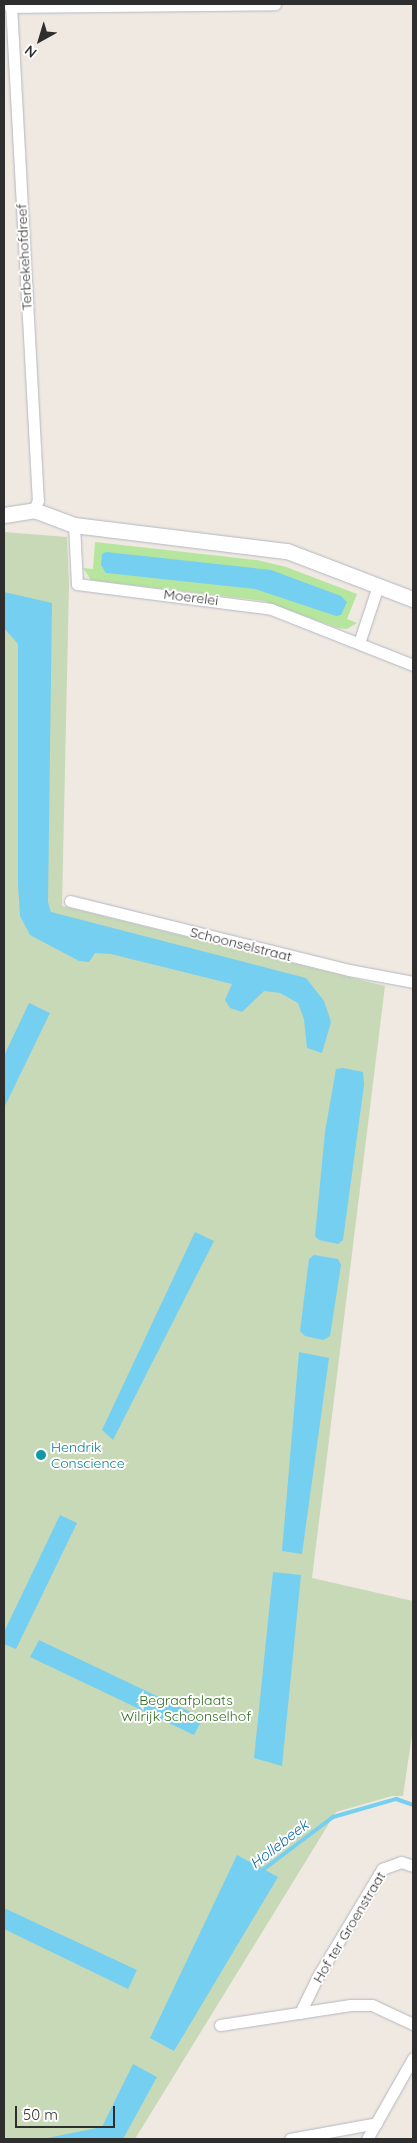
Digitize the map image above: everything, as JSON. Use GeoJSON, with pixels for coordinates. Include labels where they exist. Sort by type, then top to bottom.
{"type":"FeatureCollection","features":[{"type":"Feature","properties":{"kind":"street"},"geometry":{"type":"LineString","coordinates":[[11,6],[275,4]]}},
{"type":"Feature","properties":{"kind":"street","name":"Terbekehofdreef"},"geometry":{"type":"LineString","coordinates":[[11,6],[38,500],[34,510]]}},
{"type":"Feature","properties":{"kind":"street"},"geometry":{"type":"LineString","coordinates":[[4,515],[34,510],[74,525],[287,551],[413,599]]}},
{"type":"Feature","properties":{"kind":"street","name":"Moerelei"},"geometry":{"type":"LineString","coordinates":[[74,525],[77,584],[271,609],[413,665]]}},
{"type":"Feature","properties":{"kind":"street"},"geometry":{"type":"LineString","coordinates":[[359,643],[378,586]]}},
{"type":"Feature","properties":{"kind":"street","name":"Schoonselstraat"},"geometry":{"type":"LineString","coordinates":[[70,901],[349,970],[413,982]]}},
{"type":"Feature","properties":{"kind":"street","name":"Hof ter Groenstraat"},"geometry":{"type":"LineString","coordinates":[[300,2014],[318,1976],[382,1869],[401,1862],[413,1866]]}},
{"type":"Feature","properties":{"kind":"street"},"geometry":{"type":"LineString","coordinates":[[220,2026],[372,2005],[413,2024]]}},
{"type":"Feature","properties":{"kind":"street"},"geometry":{"type":"LineString","coordinates":[[367,2139],[413,2058]]}},
{"type":"Feature","properties":{"kind":"street"},"geometry":{"type":"LineString","coordinates":[[290,2139],[377,2123]]}},
{"type":"Feature","properties":{"kind":"green space","name":"Begraafplaats Wilrijk Schoonselhof"},"geometry":{"type":"Polygon","coordinates":[[[4,532],[67,537],[69,585],[62,906],[385,986],[312,1578],[413,1601],[413,1728],[403,1796],[392,1796],[336,1812],[135,2139],[4,2139],[4,532]]]}},
{"type":"Feature","properties":{"kind":"green space"},"geometry":{"type":"Polygon","coordinates":[[[95,542],[257,560],[286,567],[357,594],[347,619],[357,623],[347,629],[338,628],[264,601],[91,580],[83,568],[93,569],[95,542]]]}},
{"type":"Feature","properties":{"kind":"water"},"geometry":{"type":"Polygon","coordinates":[[[106,552],[271,570],[341,596],[347,602],[341,615],[336,616],[255,589],[106,573],[101,565],[102,554],[106,552]]]}},
{"type":"Feature","properties":{"kind":"water"},"geometry":{"type":"Polygon","coordinates":[[[4,592],[52,603],[48,902],[51,912],[306,978],[324,1001],[331,1022],[322,1053],[307,1048],[304,1019],[298,1003],[280,993],[264,991],[242,1012],[230,1008],[225,1000],[232,984],[111,954],[95,953],[89,962],[79,961],[30,935],[20,916],[18,885],[18,644],[4,628],[4,592]]]}},
{"type":"Feature","properties":{"kind":"water"},"geometry":{"type":"Polygon","coordinates":[[[29,1003],[50,1013],[4,1108],[4,1056],[29,1003]]]}},
{"type":"Feature","properties":{"kind":"water"},"geometry":{"type":"Polygon","coordinates":[[[343,1068],[363,1072],[364,1085],[343,1240],[338,1244],[319,1240],[315,1236],[325,1132],[336,1069],[343,1068]]]}},
{"type":"Feature","properties":{"kind":"water"},"geometry":{"type":"Polygon","coordinates":[[[195,1232],[214,1241],[113,1440],[102,1430],[195,1232]]]}},
{"type":"Feature","properties":{"kind":"water"},"geometry":{"type":"Polygon","coordinates":[[[314,1255],[338,1259],[341,1265],[330,1336],[323,1340],[305,1336],[300,1331],[309,1259],[314,1255]]]}},
{"type":"Feature","properties":{"kind":"water"},"geometry":{"type":"Polygon","coordinates":[[[299,1352],[329,1358],[302,1554],[282,1551],[299,1352]]]}},
{"type":"Feature","properties":{"kind":"water"},"geometry":{"type":"Polygon","coordinates":[[[60,1515],[77,1523],[16,1649],[4,1644],[4,1632],[60,1515]]]}},
{"type":"Feature","properties":{"kind":"water"},"geometry":{"type":"Polygon","coordinates":[[[273,1572],[301,1575],[282,1766],[254,1758],[273,1572]]]}},
{"type":"Feature","properties":{"kind":"water"},"geometry":{"type":"Polygon","coordinates":[[[39,1640],[203,1718],[194,1735],[30,1657],[39,1640]]]}},
{"type":"Feature","properties":{"kind":"water"},"geometry":{"type":"Polygon","coordinates":[[[237,1855],[278,1877],[174,2051],[150,2038],[237,1855]]]}},
{"type":"Feature","properties":{"kind":"water"},"geometry":{"type":"Polygon","coordinates":[[[4,1908],[137,1970],[128,1989],[4,1929],[4,1908]]]}},
{"type":"Feature","properties":{"kind":"water"},"geometry":{"type":"Polygon","coordinates":[[[133,2064],[157,2077],[123,2139],[42,2139],[102,2127],[133,2064]]]}},
{"type":"Feature","properties":{"kind":"waterway","name":"Hollebeek"},"geometry":{"type":"LineString","coordinates":[[260,1872],[333,1817],[396,1799],[413,1805]]}},
{"type":"Feature","properties":{"kind":"place","name":"Hendrik Conscience"},"geometry":{"type":"Point","coordinates":[41,1455]}}]}
